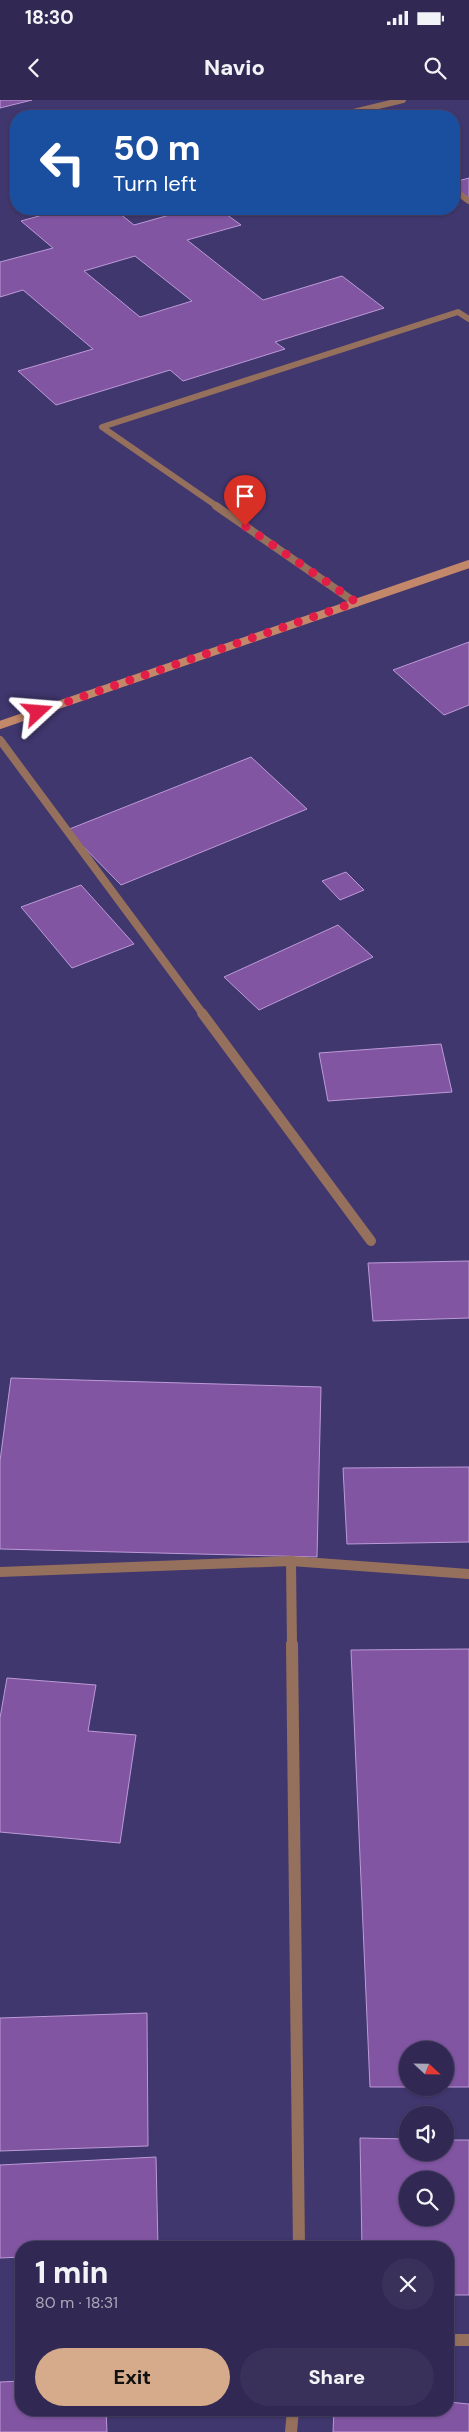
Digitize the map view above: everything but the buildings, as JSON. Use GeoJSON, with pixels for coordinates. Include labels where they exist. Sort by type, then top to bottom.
{"type":"FeatureCollection","features":[{"type":"Feature","properties":{"kind":"main road"},"geometry":{"type":"LineString","coordinates":[[0,725],[469,564]]}},
{"type":"Feature","properties":{"kind":"street"},"geometry":{"type":"LineString","coordinates":[[362,110],[403,100]]}},
{"type":"Feature","properties":{"kind":"street"},"geometry":{"type":"LineString","coordinates":[[356,602],[102,427],[458,312],[469,319]]}},
{"type":"Feature","properties":{"kind":"street"},"geometry":{"type":"LineString","coordinates":[[0,740],[371,1241]]}},
{"type":"Feature","properties":{"kind":"street"},"geometry":{"type":"LineString","coordinates":[[0,1572],[291,1561],[469,1574]]}},
{"type":"Feature","properties":{"kind":"street"},"geometry":{"type":"LineString","coordinates":[[291,1561],[299,2241]]}},
{"type":"Feature","properties":{"kind":"street"},"geometry":{"type":"LineString","coordinates":[[454,2340],[469,2340]]}},
{"type":"Feature","properties":{"kind":"street"},"geometry":{"type":"LineString","coordinates":[[291,2432],[292,2416]]}},
{"type":"Feature","properties":{"kind":"route"},"geometry":{"type":"LineString","coordinates":[[38,712],[356,602],[245,526]]}}]}
